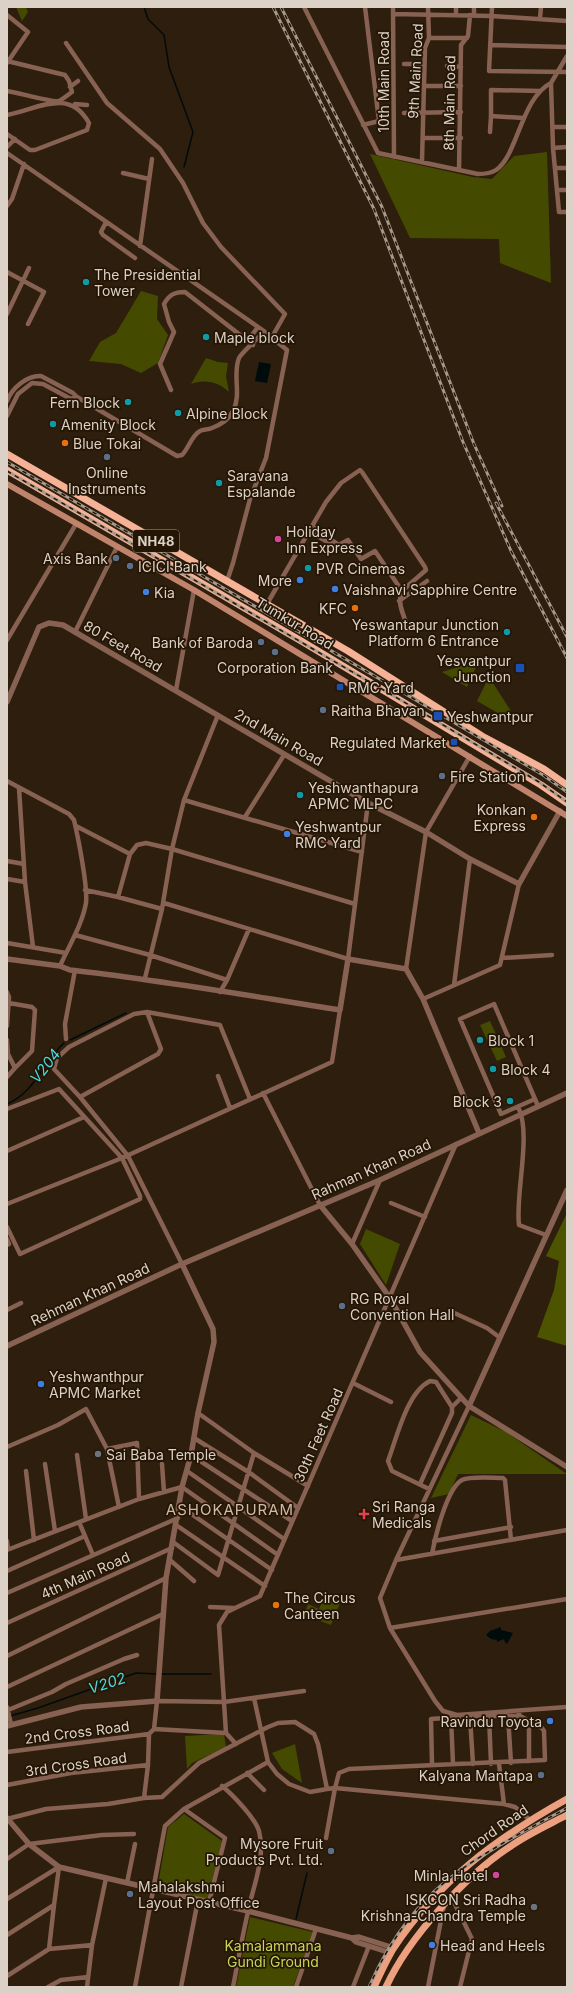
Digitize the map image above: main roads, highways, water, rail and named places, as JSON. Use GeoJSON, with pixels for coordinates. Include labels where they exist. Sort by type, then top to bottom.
{"type":"FeatureCollection","features":[{"type":"Feature","properties":{"kind":"highway","name":"Tumkur Road"},"geometry":{"type":"LineString","coordinates":[[7,454],[348,651],[482,736],[544,769],[567,785]]}},
{"type":"Feature","properties":{"kind":"highway","name":"Tumkur Road"},"geometry":{"type":"LineString","coordinates":[[7,470],[296,638],[541,785],[567,803]]}},
{"type":"Feature","properties":{"kind":"main road"},"geometry":{"type":"LineString","coordinates":[[7,484],[194,590],[567,816]]}},
{"type":"Feature","properties":{"kind":"main road","name":"Chord Road"},"geometry":{"type":"LineString","coordinates":[[374,1987],[392,1951],[425,1907],[449,1880],[465,1866],[530,1820],[567,1799]]}},
{"type":"Feature","properties":{"kind":"main road","name":"Chord Road"},"geometry":{"type":"LineString","coordinates":[[386,1987],[394,1971],[427,1925],[451,1896],[511,1845],[567,1814]]}},
{"type":"Feature","properties":{"kind":"waterway"},"geometry":{"type":"LineString","coordinates":[[144,7],[148,19],[164,35],[169,67],[193,132],[184,167]]}},
{"type":"Feature","properties":{"kind":"waterway","name":"V204"},"geometry":{"type":"LineString","coordinates":[[70,1040],[126,1013]]}},
{"type":"Feature","properties":{"kind":"waterway","name":"V204"},"geometry":{"type":"LineString","coordinates":[[7,1104],[17,1099],[25,1092],[50,1058],[64,1043]]}},
{"type":"Feature","properties":{"kind":"waterway","name":"V202"},"geometry":{"type":"LineString","coordinates":[[10,1716],[38,1708],[136,1673],[157,1674]]}},
{"type":"Feature","properties":{"kind":"waterway","name":"V202"},"geometry":{"type":"LineString","coordinates":[[161,1674],[211,1674]]}},
{"type":"Feature","properties":{"kind":"waterway"},"geometry":{"type":"LineString","coordinates":[[296,1919],[307,1873]]}},
{"type":"Feature","properties":{"kind":"railway"},"geometry":{"type":"LineString","coordinates":[[273,7],[374,209],[463,442],[511,551],[567,658]]}},
{"type":"Feature","properties":{"kind":"railway"},"geometry":{"type":"LineString","coordinates":[[281,7],[382,207],[474,444],[502,506]]}},
{"type":"Feature","properties":{"kind":"railway"},"geometry":{"type":"LineString","coordinates":[[7,462],[426,706],[543,775],[567,792]]}},
{"type":"Feature","properties":{"kind":"railway"},"geometry":{"type":"LineString","coordinates":[[7,471],[423,713],[539,782],[567,802]]}},
{"type":"Feature","properties":{"kind":"railway"},"geometry":{"type":"LineString","coordinates":[[496,503],[567,637]]}},
{"type":"Feature","properties":{"kind":"railway"},"geometry":{"type":"LineString","coordinates":[[369,1987],[396,1937],[419,1907],[433,1893],[462,1869],[487,1852],[567,1808]]}},
{"type":"Feature","properties":{"kind":"place","name":"The Presidential Tower"},"geometry":{"type":"Point","coordinates":[86,282]}},
{"type":"Feature","properties":{"kind":"place","name":"Maple block"},"geometry":{"type":"Point","coordinates":[206,337]}},
{"type":"Feature","properties":{"kind":"place","name":"Fern Block"},"geometry":{"type":"Point","coordinates":[128,402]}},
{"type":"Feature","properties":{"kind":"place","name":"Alpine Block"},"geometry":{"type":"Point","coordinates":[178,413]}},
{"type":"Feature","properties":{"kind":"place","name":"Amenity Block"},"geometry":{"type":"Point","coordinates":[53,424]}},
{"type":"Feature","properties":{"kind":"place","name":"Blue Tokai"},"geometry":{"type":"Point","coordinates":[65,443]}},
{"type":"Feature","properties":{"kind":"place","name":"Online Instruments"},"geometry":{"type":"Point","coordinates":[107,457]}},
{"type":"Feature","properties":{"kind":"place","name":"Saravana Espalande"},"geometry":{"type":"Point","coordinates":[219,483]}},
{"type":"Feature","properties":{"kind":"place","name":"Holiday Inn Express"},"geometry":{"type":"Point","coordinates":[278,539]}},
{"type":"Feature","properties":{"kind":"place","name":"Axis Bank"},"geometry":{"type":"Point","coordinates":[116,558]}},
{"type":"Feature","properties":{"kind":"place","name":"ICICI Bank"},"geometry":{"type":"Point","coordinates":[130,566]}},
{"type":"Feature","properties":{"kind":"place","name":"PVR Cinemas"},"geometry":{"type":"Point","coordinates":[308,568]}},
{"type":"Feature","properties":{"kind":"place","name":"More"},"geometry":{"type":"Point","coordinates":[300,580]}},
{"type":"Feature","properties":{"kind":"place","name":"Vaishnavi Sapphire Centre"},"geometry":{"type":"Point","coordinates":[335,589]}},
{"type":"Feature","properties":{"kind":"place","name":"Kia"},"geometry":{"type":"Point","coordinates":[146,592]}},
{"type":"Feature","properties":{"kind":"place","name":"KFC"},"geometry":{"type":"Point","coordinates":[355,608]}},
{"type":"Feature","properties":{"kind":"place","name":"Yeswantapur Junction Platform 6 Entrance"},"geometry":{"type":"Point","coordinates":[507,632]}},
{"type":"Feature","properties":{"kind":"place","name":"Bank of Baroda"},"geometry":{"type":"Point","coordinates":[261,642]}},
{"type":"Feature","properties":{"kind":"place","name":"Corporation Bank"},"geometry":{"type":"Point","coordinates":[275,652]}},
{"type":"Feature","properties":{"kind":"place","name":"Yesvantpur Junction"},"geometry":{"type":"Point","coordinates":[520,668]}},
{"type":"Feature","properties":{"kind":"place","name":"RMC Yard"},"geometry":{"type":"Point","coordinates":[340,687]}},
{"type":"Feature","properties":{"kind":"place","name":"Raitha Bhavan"},"geometry":{"type":"Point","coordinates":[323,710]}},
{"type":"Feature","properties":{"kind":"place","name":"Yeshwantpur"},"geometry":{"type":"Point","coordinates":[438,716]}},
{"type":"Feature","properties":{"kind":"place","name":"Regulated Market"},"geometry":{"type":"Point","coordinates":[454,742]}},
{"type":"Feature","properties":{"kind":"place","name":"Fire Station"},"geometry":{"type":"Point","coordinates":[442,776]}},
{"type":"Feature","properties":{"kind":"place","name":"Yeshwanthapura APMC MLPC"},"geometry":{"type":"Point","coordinates":[300,795]}},
{"type":"Feature","properties":{"kind":"place","name":"Konkan Express"},"geometry":{"type":"Point","coordinates":[534,817]}},
{"type":"Feature","properties":{"kind":"place","name":"Yeshwantpur RMC Yard"},"geometry":{"type":"Point","coordinates":[287,834]}},
{"type":"Feature","properties":{"kind":"place","name":"Block 1"},"geometry":{"type":"Point","coordinates":[480,1040]}},
{"type":"Feature","properties":{"kind":"place","name":"Block 4"},"geometry":{"type":"Point","coordinates":[493,1069]}},
{"type":"Feature","properties":{"kind":"place","name":"Block 3"},"geometry":{"type":"Point","coordinates":[510,1101]}},
{"type":"Feature","properties":{"kind":"place","name":"RG Royal Convention Hall"},"geometry":{"type":"Point","coordinates":[342,1306]}},
{"type":"Feature","properties":{"kind":"place","name":"Yeshwanthpur APMC Market"},"geometry":{"type":"Point","coordinates":[41,1384]}},
{"type":"Feature","properties":{"kind":"place","name":"Sai Baba Temple"},"geometry":{"type":"Point","coordinates":[98,1454]}},
{"type":"Feature","properties":{"kind":"place","name":"Sri Ranga Medicals"},"geometry":{"type":"Point","coordinates":[364,1514]}},
{"type":"Feature","properties":{"kind":"place","name":"The Circus Canteen"},"geometry":{"type":"Point","coordinates":[276,1605]}},
{"type":"Feature","properties":{"kind":"place","name":"Ravindu Toyota"},"geometry":{"type":"Point","coordinates":[550,1721]}},
{"type":"Feature","properties":{"kind":"place","name":"Kalyana Mantapa"},"geometry":{"type":"Point","coordinates":[541,1775]}},
{"type":"Feature","properties":{"kind":"place","name":"Mysore Fruit Products Pvt. Ltd."},"geometry":{"type":"Point","coordinates":[331,1851]}},
{"type":"Feature","properties":{"kind":"place","name":"Minla Hotel"},"geometry":{"type":"Point","coordinates":[496,1875]}},
{"type":"Feature","properties":{"kind":"place","name":"Mahalakshmi Layout Post Office"},"geometry":{"type":"Point","coordinates":[130,1894]}},
{"type":"Feature","properties":{"kind":"place","name":"ISKCON Sri Radha Krishna-Chandra Temple"},"geometry":{"type":"Point","coordinates":[534,1907]}},
{"type":"Feature","properties":{"kind":"place","name":"Head and Heels"},"geometry":{"type":"Point","coordinates":[432,1945]}},
{"type":"Feature","properties":{"kind":"district","name":"ASHOKAPURAM"},"geometry":{"type":"Point","coordinates":[230,1509]}},
{"type":"Feature","properties":{"kind":"park label","name":"Kamalammana Gundi Ground"},"geometry":{"type":"Point","coordinates":[273,1954]}}]}
